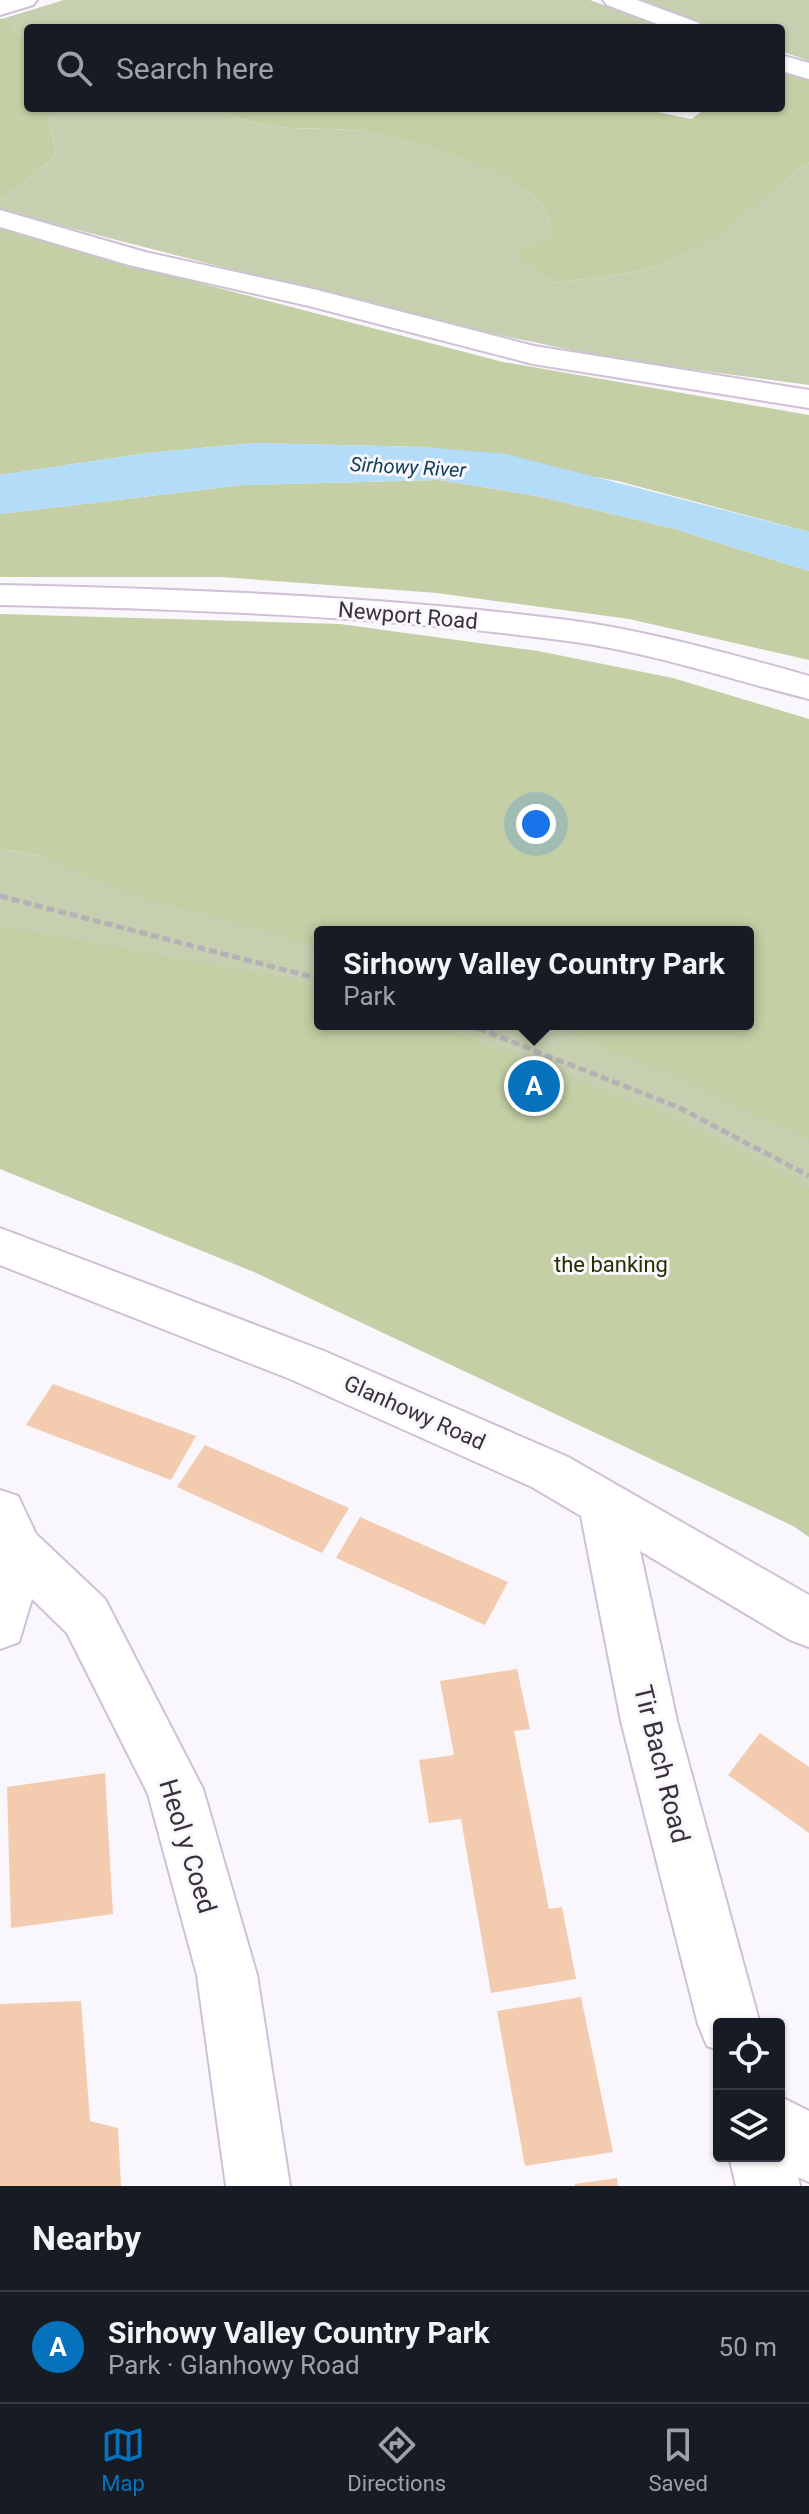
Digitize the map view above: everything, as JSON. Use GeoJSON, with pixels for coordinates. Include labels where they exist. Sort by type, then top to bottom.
{"type":"FeatureCollection","features":[{"type":"Feature","properties":{"kind":"street"},"geometry":{"type":"LineString","coordinates":[[0,8],[25,0]]}},
{"type":"Feature","properties":{"kind":"street"},"geometry":{"type":"LineString","coordinates":[[615,0],[679,24]]}},
{"type":"Feature","properties":{"kind":"street"},"geometry":{"type":"LineString","coordinates":[[785,64],[809,71]]}},
{"type":"Feature","properties":{"kind":"street"},"geometry":{"type":"LineString","coordinates":[[0,218],[139,259],[313,298],[533,355],[809,399]]}},
{"type":"Feature","properties":{"kind":"street","name":"Newport Road"},"geometry":{"type":"LineString","coordinates":[[0,595],[189,599],[570,631],[724,663],[809,688]]}},
{"type":"Feature","properties":{"kind":"street","name":"Glanhowy Road"},"geometry":{"type":"LineString","coordinates":[[0,1246],[320,1371],[550,1472],[809,1623]]}},
{"type":"Feature","properties":{"kind":"street","name":"Tir Bach Road"},"geometry":{"type":"LineString","coordinates":[[604,1502],[649,1721],[727,2018]]}},
{"type":"Feature","properties":{"kind":"street"},"geometry":{"type":"LineString","coordinates":[[0,1625],[9,1531]]}},
{"type":"Feature","properties":{"kind":"street","name":"Heol y Coed"},"geometry":{"type":"LineString","coordinates":[[9,1531],[86,1616],[175,1789],[227,1975],[258,2186]]}},
{"type":"Feature","properties":{"kind":"street"},"geometry":{"type":"LineString","coordinates":[[785,2132],[809,2150]]}},
{"type":"Feature","properties":{"kind":"street"},"geometry":{"type":"LineString","coordinates":[[762,2162],[768,2186]]}},
{"type":"Feature","properties":{"kind":"path"},"geometry":{"type":"LineString","coordinates":[[0,896],[314,977]]}},
{"type":"Feature","properties":{"kind":"path"},"geometry":{"type":"LineString","coordinates":[[482,1030],[680,1108],[809,1176]]}},
{"type":"Feature","properties":{"kind":"green space"},"geometry":{"type":"Polygon","coordinates":[[[64,0],[590,0],[655,24],[24,24],[24,37],[5,18],[64,0]]]}},
{"type":"Feature","properties":{"kind":"green space"},"geometry":{"type":"Polygon","coordinates":[[[634,0],[809,0],[809,61],[785,52],[785,24],[703,24],[634,0]]]}},
{"type":"Feature","properties":{"kind":"green space"},"geometry":{"type":"Polygon","coordinates":[[[5,18],[24,37],[24,112],[48,112],[56,155],[20,187],[0,199],[0,19],[5,18]]]}},
{"type":"Feature","properties":{"kind":"green space"},"geometry":{"type":"Polygon","coordinates":[[[785,72],[809,79],[809,162],[731,225],[680,257],[634,272],[554,283],[512,254],[553,236],[543,207],[509,180],[457,157],[378,134],[257,124],[226,112],[657,112],[691,119],[701,112],[785,112],[785,72]]]}},
{"type":"Feature","properties":{"kind":"green space"},"geometry":{"type":"Polygon","coordinates":[[[48,112],[226,112],[257,124],[359,131],[403,140],[485,168],[529,193],[543,207],[554,236],[513,254],[554,283],[634,272],[680,257],[731,225],[809,162],[809,385],[614,359],[432,321],[0,210],[0,199],[20,187],[56,155],[48,112]]]}},
{"type":"Feature","properties":{"kind":"green space"},"geometry":{"type":"Polygon","coordinates":[[[0,227],[111,260],[503,362],[809,415],[809,532],[618,481],[424,447],[254,443],[147,453],[0,475],[0,227]]]}},
{"type":"Feature","properties":{"kind":"green space"},"geometry":{"type":"Polygon","coordinates":[[[440,480],[537,496],[675,529],[809,571],[809,660],[629,619],[437,593],[221,577],[0,577],[0,514],[243,485],[440,480]]]}},
{"type":"Feature","properties":{"kind":"green space"},"geometry":{"type":"Polygon","coordinates":[[[0,614],[340,624],[538,651],[673,678],[809,719],[809,1139],[660,1071],[559,1030],[754,1030],[754,926],[314,926],[314,945],[127,893],[43,856],[0,849],[0,614]]]}},
{"type":"Feature","properties":{"kind":"green space"},"geometry":{"type":"Polygon","coordinates":[[[0,849],[43,856],[314,930],[314,1030],[675,1030],[809,1080],[809,1322],[0,1024],[0,849]]]}},
{"type":"Feature","properties":{"kind":"green space","name":"the banking"},"geometry":{"type":"Polygon","coordinates":[[[0,926],[280,977],[314,987],[314,1030],[450,1030],[680,1120],[809,1188],[809,1537],[793,1526],[254,1272],[0,1169],[0,926]]]}},
{"type":"Feature","properties":{"kind":"water","name":"Sirhowy River"},"geometry":{"type":"Polygon","coordinates":[[[254,443],[424,447],[506,454],[809,532],[809,571],[675,529],[537,496],[440,480],[243,485],[0,514],[0,475],[147,453],[254,443]]]}},
{"type":"Feature","properties":{"kind":"building"},"geometry":{"type":"Polygon","coordinates":[[[53,1384],[196,1436],[171,1480],[26,1425],[53,1384]]]}},
{"type":"Feature","properties":{"kind":"building"},"geometry":{"type":"Polygon","coordinates":[[[205,1445],[349,1508],[322,1553],[177,1487],[205,1445]]]}},
{"type":"Feature","properties":{"kind":"building"},"geometry":{"type":"Polygon","coordinates":[[[360,1517],[508,1582],[485,1625],[336,1558],[360,1517]]]}},
{"type":"Feature","properties":{"kind":"building"},"geometry":{"type":"Polygon","coordinates":[[[517,1669],[530,1729],[514,1731],[549,1909],[562,1907],[576,1979],[491,1993],[461,1819],[429,1823],[419,1760],[454,1755],[440,1681],[517,1669]]]}},
{"type":"Feature","properties":{"kind":"building"},"geometry":{"type":"Polygon","coordinates":[[[760,1733],[809,1767],[809,1833],[728,1775],[760,1733]]]}},
{"type":"Feature","properties":{"kind":"building"},"geometry":{"type":"Polygon","coordinates":[[[105,1773],[113,1914],[11,1928],[7,1787],[105,1773]]]}},
{"type":"Feature","properties":{"kind":"building"},"geometry":{"type":"Polygon","coordinates":[[[581,1997],[613,2152],[525,2166],[497,2011],[581,1997]]]}},
{"type":"Feature","properties":{"kind":"building"},"geometry":{"type":"Polygon","coordinates":[[[81,2001],[90,2121],[118,2128],[121,2186],[0,2186],[0,2004],[81,2001]]]}},
{"type":"Feature","properties":{"kind":"building"},"geometry":{"type":"Polygon","coordinates":[[[617,2178],[618,2186],[575,2186],[575,2184],[617,2178]]]}},
{"type":"Feature","properties":{"kind":"place","name":"Sirhowy Valley Country Park"},"geometry":{"type":"Point","coordinates":[534,1086]}}]}
